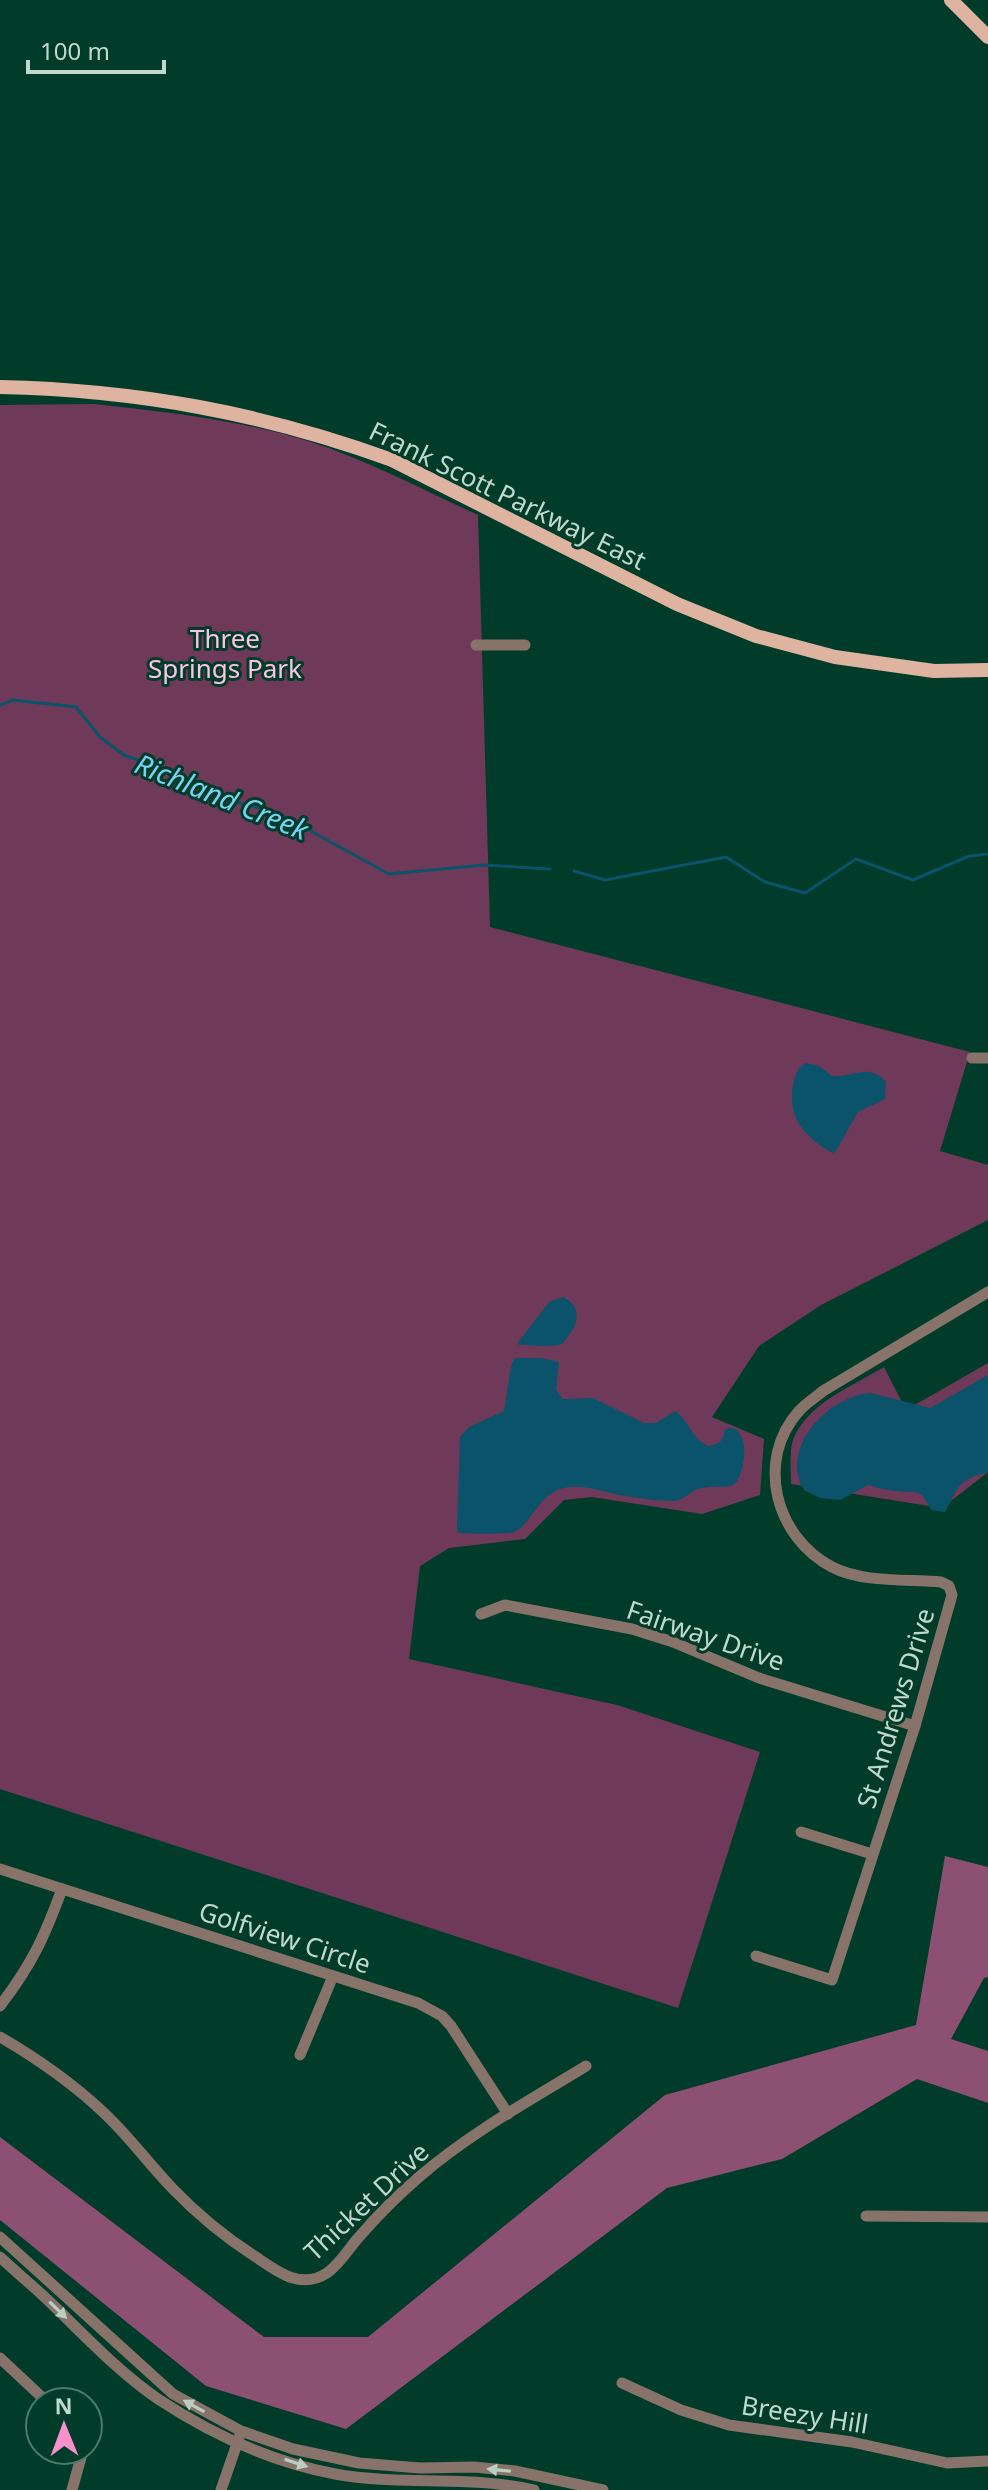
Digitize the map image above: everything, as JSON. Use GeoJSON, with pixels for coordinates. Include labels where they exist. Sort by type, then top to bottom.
{"type":"FeatureCollection","features":[{"type":"Feature","properties":{"kind":"main road"},"geometry":{"type":"LineString","coordinates":[[951,0],[988,37]]}},
{"type":"Feature","properties":{"kind":"main road","name":"Frank Scott Parkway East"},"geometry":{"type":"LineString","coordinates":[[0,387],[115,392],[177,401],[232,412],[348,444],[392,460],[677,604],[756,636],[835,657],[934,671],[988,670]]}},
{"type":"Feature","properties":{"kind":"street"},"geometry":{"type":"LineString","coordinates":[[476,645],[525,645]]}},
{"type":"Feature","properties":{"kind":"street"},"geometry":{"type":"LineString","coordinates":[[972,1058],[988,1058]]}},
{"type":"Feature","properties":{"kind":"street","name":"St Andrews Drive"},"geometry":{"type":"LineString","coordinates":[[756,1956],[832,1980],[915,1726],[952,1595],[949,1586],[941,1582],[862,1576],[834,1568],[808,1551],[787,1526],[777,1496],[775,1468],[782,1438],[799,1411],[823,1391],[988,1292]]}},
{"type":"Feature","properties":{"kind":"street","name":"Fairway Drive"},"geometry":{"type":"LineString","coordinates":[[481,1614],[505,1605],[632,1629],[673,1642],[759,1678],[915,1726]]}},
{"type":"Feature","properties":{"kind":"street"},"geometry":{"type":"LineString","coordinates":[[801,1832],[872,1854]]}},
{"type":"Feature","properties":{"kind":"street","name":"Golfview Circle"},"geometry":{"type":"LineString","coordinates":[[0,1869],[418,2003],[442,2016],[451,2026],[508,2114]]}},
{"type":"Feature","properties":{"kind":"street"},"geometry":{"type":"LineString","coordinates":[[0,2006],[21,1979],[43,1941],[62,1889]]}},
{"type":"Feature","properties":{"kind":"street"},"geometry":{"type":"LineString","coordinates":[[300,2055],[333,1976]]}},
{"type":"Feature","properties":{"kind":"street","name":"Thicket Drive"},"geometry":{"type":"LineString","coordinates":[[0,2037],[50,2067],[87,2097],[208,2222],[279,2272],[300,2280],[319,2278],[335,2267],[376,2217],[420,2176],[508,2114],[586,2066]]}},
{"type":"Feature","properties":{"kind":"street"},"geometry":{"type":"LineString","coordinates":[[866,2216],[988,2217]]}},
{"type":"Feature","properties":{"kind":"street"},"geometry":{"type":"LineString","coordinates":[[0,2237],[173,2394],[239,2436],[300,2465],[337,2474],[402,2481],[500,2482],[532,2490],[534,2476]]}},
{"type":"Feature","properties":{"kind":"street"},"geometry":{"type":"LineString","coordinates":[[0,2257],[90,2342],[155,2397],[200,2426],[359,2463],[420,2468],[474,2467],[603,2490]]}},
{"type":"Feature","properties":{"kind":"street"},"geometry":{"type":"LineString","coordinates":[[0,2358],[30,2386]]}},
{"type":"Feature","properties":{"kind":"street","name":"Breezy Hill"},"geometry":{"type":"LineString","coordinates":[[622,2383],[681,2410],[729,2425],[852,2442],[947,2463],[988,2461]]}},
{"type":"Feature","properties":{"kind":"street"},"geometry":{"type":"LineString","coordinates":[[221,2490],[239,2436]]}},
{"type":"Feature","properties":{"kind":"street"},"geometry":{"type":"LineString","coordinates":[[72,2490],[79,2466]]}},
{"type":"Feature","properties":{"kind":"green space","name":"Three Springs Park"},"geometry":{"type":"Polygon","coordinates":[[[94,404],[218,420],[279,433],[374,466],[478,515],[490,927],[970,1052],[940,1151],[988,1165],[988,1220],[821,1305],[759,1346],[712,1417],[764,1439],[760,1495],[702,1514],[592,1497],[564,1500],[525,1539],[449,1548],[420,1566],[409,1659],[617,1705],[760,1752],[678,2008],[0,1789],[0,405],[94,404]]]}},
{"type":"Feature","properties":{"kind":"green space"},"geometry":{"type":"Polygon","coordinates":[[[988,1363],[988,1472],[942,1508],[791,1484],[793,1440],[809,1416],[832,1397],[884,1367],[906,1410],[988,1363]]]}},
{"type":"Feature","properties":{"kind":"shaded area"},"geometry":{"type":"Polygon","coordinates":[[[945,1856],[988,1867],[988,1977],[984,1978],[951,2039],[988,2051],[988,2103],[917,2079],[782,2159],[667,2188],[346,2429],[206,2386],[0,2220],[0,2137],[264,2337],[368,2337],[665,2095],[916,2025],[945,1856]]]}},
{"type":"Feature","properties":{"kind":"water"},"geometry":{"type":"Polygon","coordinates":[[[806,1063],[819,1066],[832,1076],[867,1072],[880,1076],[886,1082],[885,1099],[858,1112],[833,1153],[806,1134],[793,1107],[793,1085],[797,1072],[806,1063]]]}},
{"type":"Feature","properties":{"kind":"water"},"geometry":{"type":"Polygon","coordinates":[[[563,1297],[573,1304],[577,1318],[563,1343],[547,1346],[517,1344],[549,1302],[563,1297]]]}},
{"type":"Feature","properties":{"kind":"water"},"geometry":{"type":"Polygon","coordinates":[[[515,1358],[559,1362],[556,1390],[563,1399],[593,1398],[644,1423],[656,1423],[675,1411],[708,1446],[720,1441],[729,1427],[737,1430],[744,1451],[737,1481],[728,1486],[697,1489],[674,1501],[632,1497],[585,1487],[564,1488],[548,1496],[526,1523],[514,1532],[459,1533],[460,1437],[469,1427],[504,1411],[515,1358]]]}},
{"type":"Feature","properties":{"kind":"water"},"geometry":{"type":"Polygon","coordinates":[[[988,1375],[988,1472],[964,1482],[945,1512],[931,1510],[917,1492],[891,1491],[868,1485],[840,1500],[820,1498],[804,1490],[798,1474],[798,1458],[803,1442],[824,1414],[839,1404],[871,1393],[930,1408],[988,1375]]]}},
{"type":"Feature","properties":{"kind":"waterway","name":"Richland Creek"},"geometry":{"type":"LineString","coordinates":[[0,705],[13,700],[76,707],[100,737],[124,755],[187,777],[223,799],[276,812],[389,874],[484,865],[550,869]]}},
{"type":"Feature","properties":{"kind":"waterway","name":"Richland Creek"},"geometry":{"type":"LineString","coordinates":[[574,871],[605,880],[726,857],[765,882],[805,893],[856,859],[913,880],[969,856],[988,854]]}}]}
